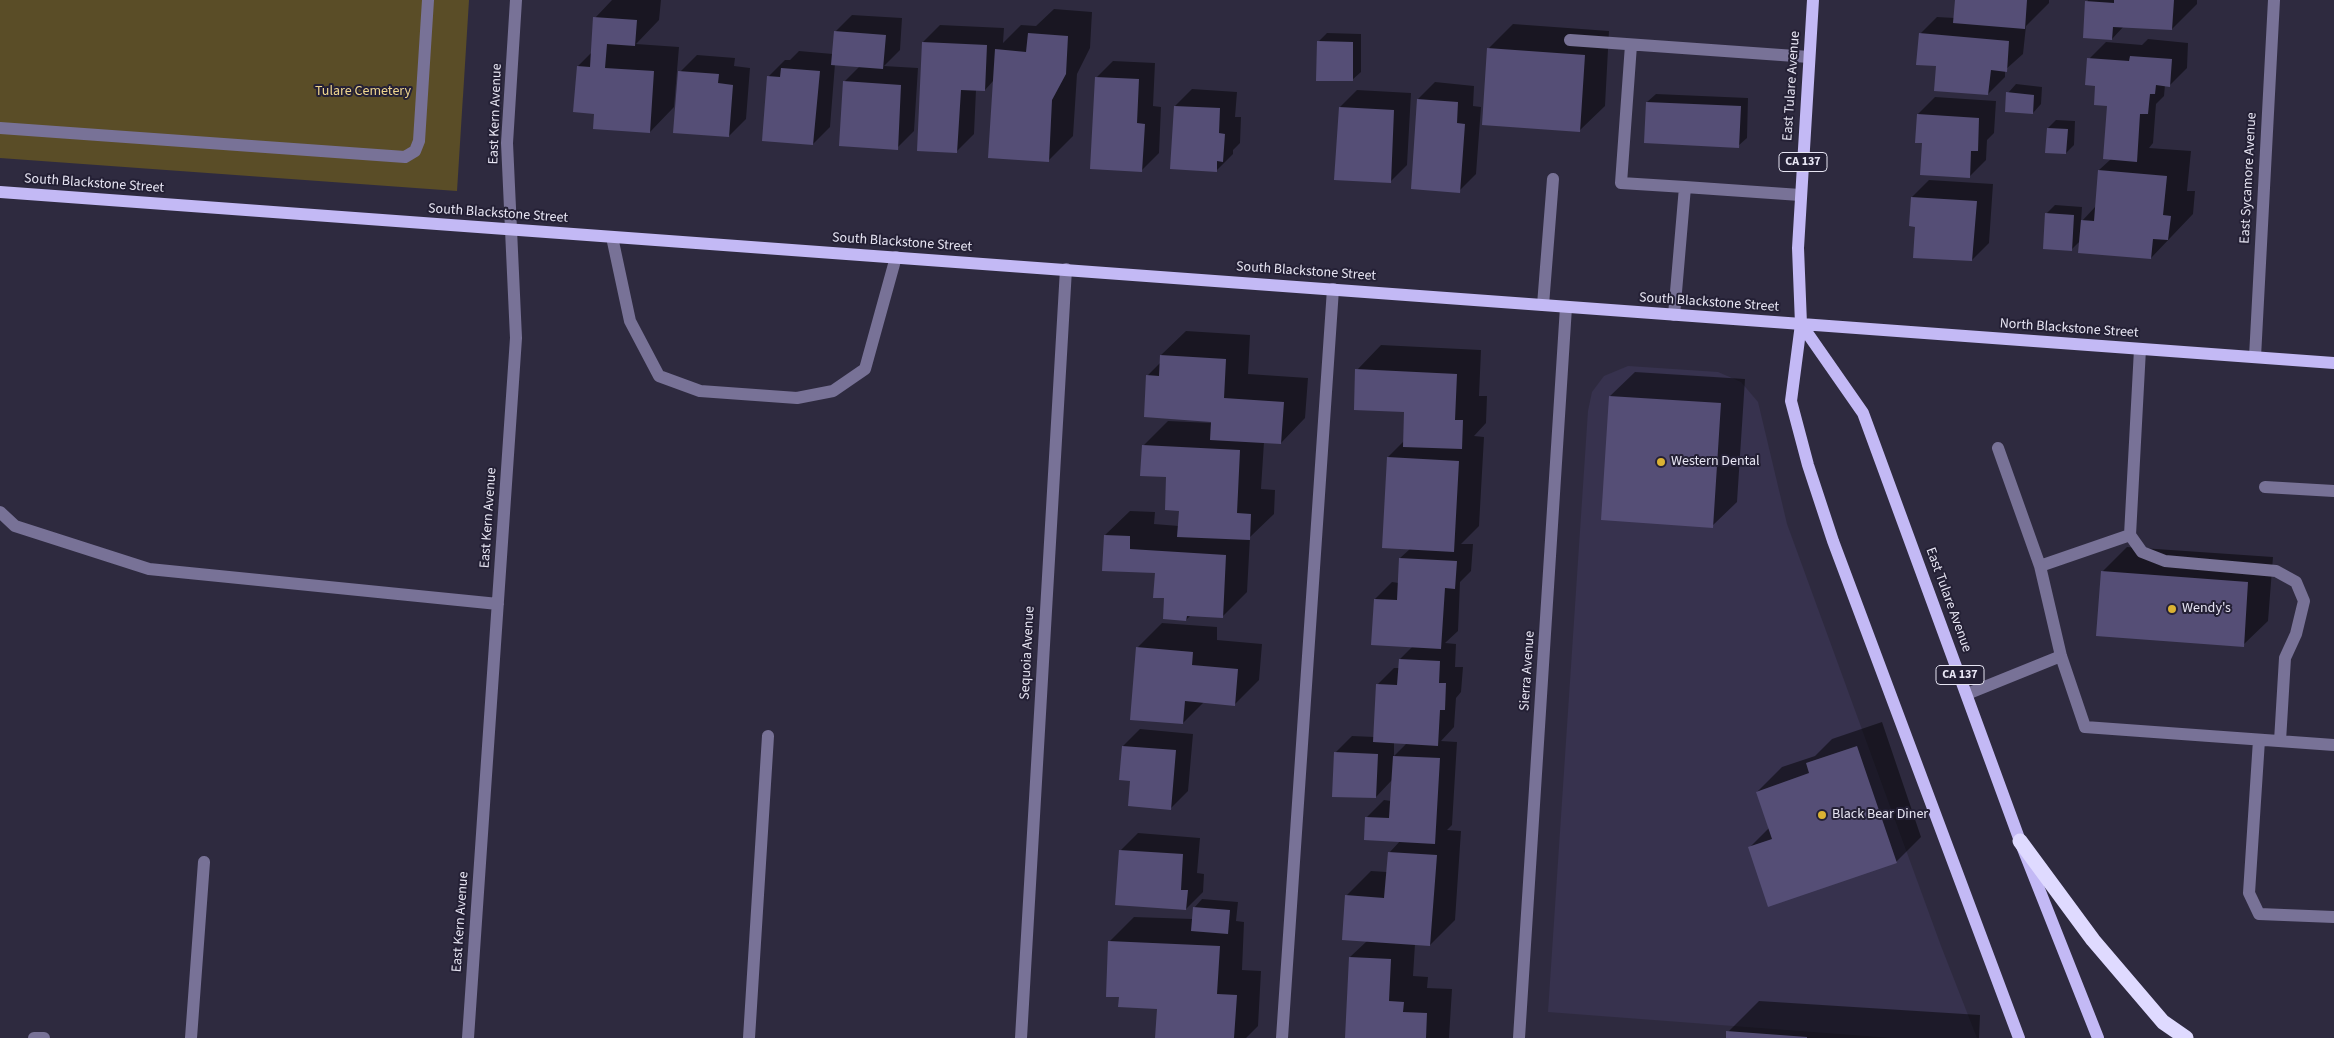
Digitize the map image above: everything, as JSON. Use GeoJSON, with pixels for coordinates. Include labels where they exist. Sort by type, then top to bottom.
{"type":"FeatureCollection","features":[{"type":"Feature","properties":{"kind":"highway"},"geometry":{"type":"LineString","coordinates":[[2020,841],[2093,940],[2163,1022],[2186,1038]]}},
{"type":"Feature","properties":{"kind":"main road","name":"East Tulare Avenue"},"geometry":{"type":"LineString","coordinates":[[1813,0],[1798,248],[1801,324],[1791,401],[1808,465],[1859,613],[2019,1038]]}},
{"type":"Feature","properties":{"kind":"main road","name":"South Blackstone Street"},"geometry":{"type":"LineString","coordinates":[[0,192],[1801,324]]}},
{"type":"Feature","properties":{"kind":"main road","name":"East Tulare Avenue"},"geometry":{"type":"LineString","coordinates":[[1801,324],[1863,413],[2020,841],[2098,1038]]}},
{"type":"Feature","properties":{"kind":"main road","name":"North Blackstone Street"},"geometry":{"type":"LineString","coordinates":[[1801,324],[2334,363]]}},
{"type":"Feature","properties":{"kind":"street"},"geometry":{"type":"LineString","coordinates":[[0,128],[404,157],[415,151],[420,142],[428,0]]}},
{"type":"Feature","properties":{"kind":"street","name":"East Kern Avenue"},"geometry":{"type":"LineString","coordinates":[[468,1038],[516,338],[507,143],[516,0]]}},
{"type":"Feature","properties":{"kind":"street","name":"East Sycamore Avenue"},"geometry":{"type":"LineString","coordinates":[[2254,357],[2274,0]]}},
{"type":"Feature","properties":{"kind":"street"},"geometry":{"type":"LineString","coordinates":[[1570,40],[1809,57]]}},
{"type":"Feature","properties":{"kind":"street"},"geometry":{"type":"LineString","coordinates":[[1631,45],[1621,183],[1800,195]]}},
{"type":"Feature","properties":{"kind":"street"},"geometry":{"type":"LineString","coordinates":[[1543,305],[1553,179]]}},
{"type":"Feature","properties":{"kind":"street"},"geometry":{"type":"LineString","coordinates":[[1674,315],[1685,187]]}},
{"type":"Feature","properties":{"kind":"street"},"geometry":{"type":"LineString","coordinates":[[612,237],[630,321],[660,376],[700,391],[797,398],[833,391],[857,375],[865,369],[896,258]]}},
{"type":"Feature","properties":{"kind":"street","name":"Sequoia Avenue"},"geometry":{"type":"LineString","coordinates":[[1021,1038],[1066,269]]}},
{"type":"Feature","properties":{"kind":"street"},"geometry":{"type":"LineString","coordinates":[[1282,1038],[1333,290]]}},
{"type":"Feature","properties":{"kind":"street","name":"Sierra Avenue"},"geometry":{"type":"LineString","coordinates":[[1519,1038],[1566,307]]}},
{"type":"Feature","properties":{"kind":"street"},"geometry":{"type":"LineString","coordinates":[[2140,349],[2130,535],[2142,552],[2165,561],[2276,570],[2296,582],[2304,601],[2296,634],[2285,658],[2280,741]]}},
{"type":"Feature","properties":{"kind":"street"},"geometry":{"type":"LineString","coordinates":[[1998,448],[2040,566],[2061,656],[2084,728],[2334,745]]}},
{"type":"Feature","properties":{"kind":"street"},"geometry":{"type":"LineString","coordinates":[[2265,487],[2334,491]]}},
{"type":"Feature","properties":{"kind":"street"},"geometry":{"type":"LineString","coordinates":[[0,512],[15,526],[149,569],[498,604]]}},
{"type":"Feature","properties":{"kind":"street"},"geometry":{"type":"LineString","coordinates":[[2040,566],[2130,535]]}},
{"type":"Feature","properties":{"kind":"street"},"geometry":{"type":"LineString","coordinates":[[1967,694],[2061,656]]}},
{"type":"Feature","properties":{"kind":"street"},"geometry":{"type":"LineString","coordinates":[[749,1038],[768,736]]}},
{"type":"Feature","properties":{"kind":"street"},"geometry":{"type":"LineString","coordinates":[[2259,740],[2249,893],[2259,914],[2334,917]]}},
{"type":"Feature","properties":{"kind":"street"},"geometry":{"type":"LineString","coordinates":[[190,1038],[204,862]]}},
{"type":"Feature","properties":{"kind":"street"},"geometry":{"type":"LineString","coordinates":[[34,1038],[44,1038]]}},
{"type":"Feature","properties":{"kind":"shaded area"},"geometry":{"type":"Polygon","coordinates":[[[1628,366],[1718,372],[1741,382],[1758,402],[1787,524],[1941,946],[1977,1038],[1892,1038],[1548,1012],[1588,411],[1592,392],[1604,376],[1628,366]]]}},
{"type":"Feature","properties":{"kind":"green space","name":"Tulare Cemetery"},"geometry":{"type":"Polygon","coordinates":[[[0,0],[469,0],[457,191],[0,158],[0,0]]]}},
{"type":"Feature","properties":{"kind":"building"},"geometry":{"type":"Polygon","coordinates":[[[1955,0],[2027,0],[2025,29],[1953,23],[1955,0]]]}},
{"type":"Feature","properties":{"kind":"building"},"geometry":{"type":"Polygon","coordinates":[[[2114,0],[2174,0],[2172,30],[2113,27],[2112,40],[2083,38],[2085,1],[2114,3],[2114,0]]]}},
{"type":"Feature","properties":{"kind":"building"},"geometry":{"type":"Polygon","coordinates":[[[593,17],[637,20],[635,46],[607,44],[605,68],[654,71],[650,133],[593,129],[594,114],[573,112],[577,66],[590,67],[593,17]]]}},
{"type":"Feature","properties":{"kind":"building"},"geometry":{"type":"Polygon","coordinates":[[[834,31],[886,35],[883,69],[831,65],[834,31]]]}},
{"type":"Feature","properties":{"kind":"building"},"geometry":{"type":"Polygon","coordinates":[[[1028,33],[1068,36],[1066,74],[1052,100],[1049,162],[988,158],[995,49],[1026,52],[1028,33]]]}},
{"type":"Feature","properties":{"kind":"building"},"geometry":{"type":"Polygon","coordinates":[[[1919,33],[2009,41],[2007,72],[1991,70],[1988,95],[1934,91],[1936,66],[1916,65],[1919,33]]]}},
{"type":"Feature","properties":{"kind":"building"},"geometry":{"type":"Polygon","coordinates":[[[1317,41],[1353,42],[1353,81],[1316,81],[1317,41]]]}},
{"type":"Feature","properties":{"kind":"building"},"geometry":{"type":"Polygon","coordinates":[[[922,42],[987,45],[985,91],[961,90],[957,153],[917,151],[922,42]]]}},
{"type":"Feature","properties":{"kind":"building"},"geometry":{"type":"Polygon","coordinates":[[[1487,48],[1585,55],[1580,132],[1482,125],[1487,48]]]}},
{"type":"Feature","properties":{"kind":"building"},"geometry":{"type":"Polygon","coordinates":[[[2130,56],[2172,59],[2170,87],[2156,85],[2155,94],[2150,94],[2148,114],[2140,114],[2137,162],[2103,159],[2107,106],[2094,105],[2095,86],[2085,85],[2087,58],[2129,61],[2130,56]]]}},
{"type":"Feature","properties":{"kind":"building"},"geometry":{"type":"Polygon","coordinates":[[[781,68],[820,71],[813,145],[762,141],[767,76],[780,77],[781,68]]]}},
{"type":"Feature","properties":{"kind":"building"},"geometry":{"type":"Polygon","coordinates":[[[678,71],[719,74],[718,83],[733,85],[729,137],[673,133],[678,71]]]}},
{"type":"Feature","properties":{"kind":"building"},"geometry":{"type":"Polygon","coordinates":[[[1095,77],[1139,79],[1137,123],[1145,124],[1142,172],[1090,169],[1095,77]]]}},
{"type":"Feature","properties":{"kind":"building"},"geometry":{"type":"Polygon","coordinates":[[[843,81],[901,85],[898,150],[839,146],[843,81]]]}},
{"type":"Feature","properties":{"kind":"building"},"geometry":{"type":"Polygon","coordinates":[[[2006,92],[2034,95],[2033,114],[2005,112],[2006,92]]]}},
{"type":"Feature","properties":{"kind":"building"},"geometry":{"type":"Polygon","coordinates":[[[1417,99],[1458,102],[1457,123],[1465,124],[1460,193],[1411,189],[1417,99]]]}},
{"type":"Feature","properties":{"kind":"building"},"geometry":{"type":"Polygon","coordinates":[[[1646,102],[1741,106],[1739,148],[1644,143],[1646,102]]]}},
{"type":"Feature","properties":{"kind":"building"},"geometry":{"type":"Polygon","coordinates":[[[1174,106],[1220,108],[1219,133],[1225,134],[1223,162],[1217,161],[1217,172],[1170,169],[1174,106]]]}},
{"type":"Feature","properties":{"kind":"building"},"geometry":{"type":"Polygon","coordinates":[[[1339,107],[1394,110],[1391,183],[1334,180],[1339,107]]]}},
{"type":"Feature","properties":{"kind":"building"},"geometry":{"type":"Polygon","coordinates":[[[1917,114],[1979,118],[1978,151],[1971,151],[1970,178],[1920,175],[1922,143],[1915,143],[1917,114]]]}},
{"type":"Feature","properties":{"kind":"building"},"geometry":{"type":"Polygon","coordinates":[[[2047,128],[2068,129],[2066,154],[2045,153],[2047,128]]]}},
{"type":"Feature","properties":{"kind":"building"},"geometry":{"type":"Polygon","coordinates":[[[2098,170],[2167,176],[2163,215],[2171,216],[2168,240],[2153,239],[2151,259],[2078,253],[2081,220],[2094,221],[2098,170]]]}},
{"type":"Feature","properties":{"kind":"building"},"geometry":{"type":"Polygon","coordinates":[[[1911,197],[1977,201],[1972,261],[1913,258],[1915,227],[1909,226],[1911,197]]]}},
{"type":"Feature","properties":{"kind":"building"},"geometry":{"type":"Polygon","coordinates":[[[2045,213],[2074,215],[2072,251],[2043,249],[2045,213]]]}},
{"type":"Feature","properties":{"kind":"building"},"geometry":{"type":"Polygon","coordinates":[[[1160,355],[1226,359],[1224,398],[1284,402],[1281,444],[1210,440],[1211,422],[1144,417],[1146,375],[1159,376],[1160,355]]]}},
{"type":"Feature","properties":{"kind":"building"},"geometry":{"type":"Polygon","coordinates":[[[1355,369],[1457,374],[1455,420],[1463,420],[1462,449],[1403,447],[1404,412],[1354,410],[1355,369]]]}},
{"type":"Feature","properties":{"kind":"building","name":"Western Dental"},"geometry":{"type":"Polygon","coordinates":[[[1609,396],[1721,403],[1713,528],[1601,520],[1609,396]]]}},
{"type":"Feature","properties":{"kind":"building"},"geometry":{"type":"Polygon","coordinates":[[[1142,445],[1240,450],[1237,513],[1251,514],[1250,540],[1177,537],[1179,511],[1165,510],[1166,477],[1140,476],[1142,445]]]}},
{"type":"Feature","properties":{"kind":"building"},"geometry":{"type":"Polygon","coordinates":[[[1387,457],[1459,461],[1454,552],[1382,548],[1387,457]]]}},
{"type":"Feature","properties":{"kind":"building"},"geometry":{"type":"Polygon","coordinates":[[[1104,535],[1130,536],[1130,549],[1226,555],[1223,618],[1187,616],[1186,621],[1163,619],[1164,598],[1153,598],[1155,573],[1102,571],[1104,535]]]}},
{"type":"Feature","properties":{"kind":"building"},"geometry":{"type":"Polygon","coordinates":[[[1399,558],[1457,561],[1455,589],[1445,588],[1441,649],[1371,645],[1374,599],[1397,600],[1399,558]]]}},
{"type":"Feature","properties":{"kind":"building","name":"Wendy's"},"geometry":{"type":"Polygon","coordinates":[[[2101,571],[2248,582],[2244,647],[2096,636],[2101,571]]]}},
{"type":"Feature","properties":{"kind":"building"},"geometry":{"type":"Polygon","coordinates":[[[1136,647],[1193,652],[1192,665],[1238,669],[1235,706],[1185,701],[1183,724],[1130,720],[1136,647]]]}},
{"type":"Feature","properties":{"kind":"building"},"geometry":{"type":"Polygon","coordinates":[[[1399,659],[1440,661],[1439,683],[1446,683],[1445,710],[1440,710],[1438,746],[1373,742],[1376,684],[1397,685],[1399,659]]]}},
{"type":"Feature","properties":{"kind":"building"},"geometry":{"type":"Polygon","coordinates":[[[1122,746],[1176,750],[1171,810],[1128,806],[1130,781],[1119,780],[1122,746]]]}},
{"type":"Feature","properties":{"kind":"building","name":"Black Bear Diner"},"geometry":{"type":"Polygon","coordinates":[[[1857,746],[1897,863],[1768,907],[1748,847],[1772,839],[1756,792],[1809,773],[1806,763],[1857,746]]]}},
{"type":"Feature","properties":{"kind":"building"},"geometry":{"type":"Polygon","coordinates":[[[1334,752],[1378,754],[1376,798],[1332,797],[1334,752]]]}},
{"type":"Feature","properties":{"kind":"building"},"geometry":{"type":"Polygon","coordinates":[[[1393,756],[1440,758],[1435,844],[1364,840],[1365,817],[1389,818],[1393,756]]]}},
{"type":"Feature","properties":{"kind":"building"},"geometry":{"type":"Polygon","coordinates":[[[1119,850],[1183,854],[1181,890],[1188,890],[1186,910],[1115,905],[1119,850]]]}},
{"type":"Feature","properties":{"kind":"building"},"geometry":{"type":"Polygon","coordinates":[[[1388,852],[1437,855],[1430,946],[1342,940],[1345,895],[1384,898],[1388,852]]]}},
{"type":"Feature","properties":{"kind":"building"},"geometry":{"type":"Polygon","coordinates":[[[1193,907],[1230,910],[1228,934],[1191,931],[1193,907]]]}},
{"type":"Feature","properties":{"kind":"building"},"geometry":{"type":"Polygon","coordinates":[[[1108,941],[1220,946],[1217,994],[1237,995],[1234,1038],[1155,1038],[1157,1009],[1118,1007],[1119,997],[1106,997],[1108,941]]]}},
{"type":"Feature","properties":{"kind":"building"},"geometry":{"type":"Polygon","coordinates":[[[1349,957],[1391,959],[1389,1001],[1404,1002],[1403,1012],[1427,1013],[1426,1038],[1345,1038],[1349,957]]]}},
{"type":"Feature","properties":{"kind":"building"},"geometry":{"type":"Polygon","coordinates":[[[1726,1031],[1807,1037],[1807,1038],[1726,1038],[1726,1031]]]}},
{"type":"Feature","properties":{"kind":"place","name":"Western Dental"},"geometry":{"type":"Point","coordinates":[1661,462]}},
{"type":"Feature","properties":{"kind":"place","name":"Wendy's"},"geometry":{"type":"Point","coordinates":[2172,609]}},
{"type":"Feature","properties":{"kind":"place","name":"Black Bear Diner"},"geometry":{"type":"Point","coordinates":[1822,815]}}]}
